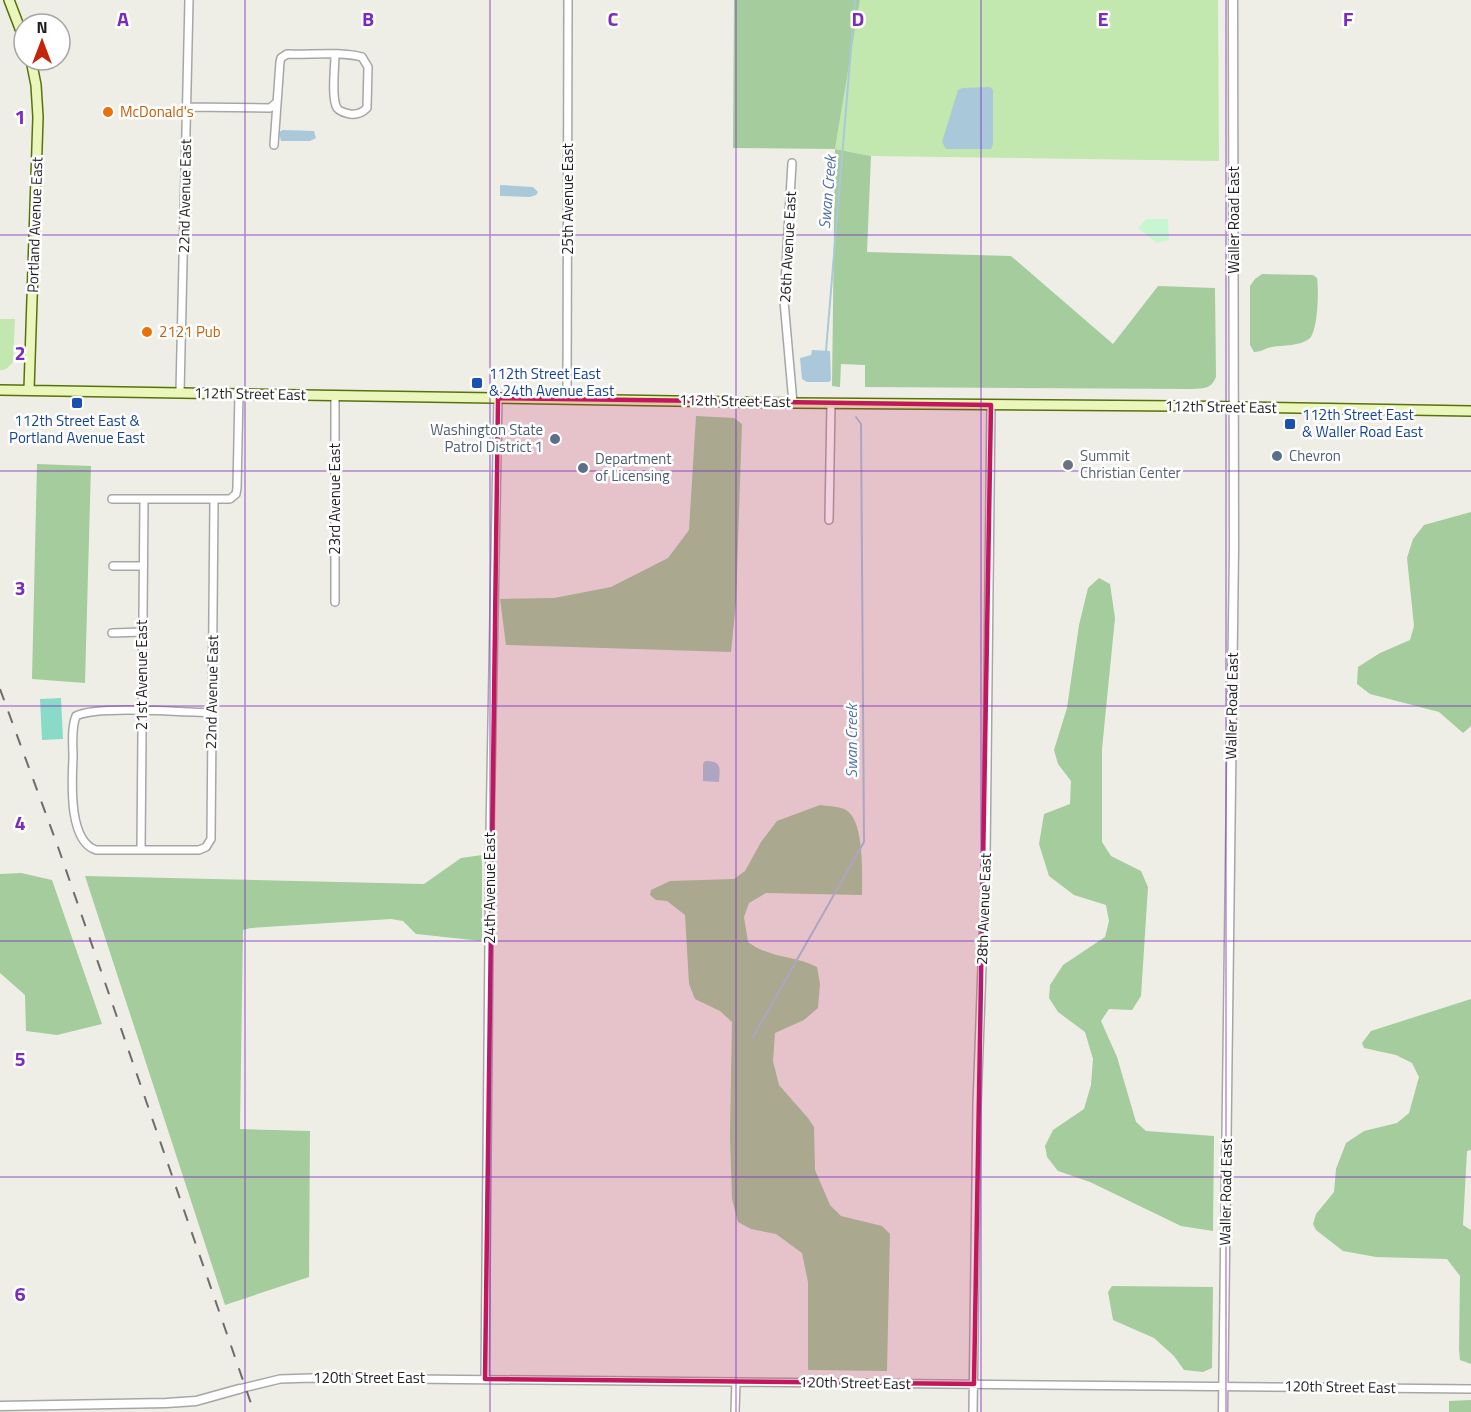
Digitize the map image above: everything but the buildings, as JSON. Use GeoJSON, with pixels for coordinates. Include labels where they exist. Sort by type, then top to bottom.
{"type":"FeatureCollection","features":[{"type":"Feature","properties":{"kind":"main road","name":"Portland Avenue East"},"geometry":{"type":"LineString","coordinates":[[29,390],[38,117],[33,72]]}},
{"type":"Feature","properties":{"kind":"main road","name":"112th Street East"},"geometry":{"type":"LineString","coordinates":[[0,390],[1471,411]]}},
{"type":"Feature","properties":{"kind":"street","name":"22nd Avenue East"},"geometry":{"type":"LineString","coordinates":[[180,392],[189,0]]}},
{"type":"Feature","properties":{"kind":"street","name":"25th Avenue East"},"geometry":{"type":"LineString","coordinates":[[567,398],[568,0]]}},
{"type":"Feature","properties":{"kind":"street","name":"Waller Road East"},"geometry":{"type":"LineString","coordinates":[[1223,1412],[1235,407],[1233,0]]}},
{"type":"Feature","properties":{"kind":"street"},"geometry":{"type":"LineString","coordinates":[[187,107],[270,108],[279,97],[280,62],[283,56],[287,54],[335,55],[358,56],[366,62],[368,105],[363,112],[353,114],[343,112],[337,107],[335,55]]}},
{"type":"Feature","properties":{"kind":"street"},"geometry":{"type":"LineString","coordinates":[[274,145],[276,103]]}},
{"type":"Feature","properties":{"kind":"street","name":"26th Avenue East"},"geometry":{"type":"LineString","coordinates":[[792,163],[784,301],[793,403]]}},
{"type":"Feature","properties":{"kind":"street"},"geometry":{"type":"LineString","coordinates":[[112,499],[228,500],[233,497],[237,488],[239,393]]}},
{"type":"Feature","properties":{"kind":"street","name":"23rd Avenue East"},"geometry":{"type":"LineString","coordinates":[[335,395],[335,602]]}},
{"type":"Feature","properties":{"kind":"street","name":"24th Avenue East"},"geometry":{"type":"LineString","coordinates":[[485,1379],[490,833],[498,398]]}},
{"type":"Feature","properties":{"kind":"street"},"geometry":{"type":"LineString","coordinates":[[829,520],[831,403]]}},
{"type":"Feature","properties":{"kind":"street","name":"28th Avenue East"},"geometry":{"type":"LineString","coordinates":[[973,1412],[977,1105],[986,856],[991,405]]}},
{"type":"Feature","properties":{"kind":"street","name":"22nd Avenue East"},"geometry":{"type":"LineString","coordinates":[[141,850],[199,850],[206,847],[210,839],[214,499]]}},
{"type":"Feature","properties":{"kind":"street","name":"21st Avenue East"},"geometry":{"type":"LineString","coordinates":[[141,850],[144,500]]}},
{"type":"Feature","properties":{"kind":"street"},"geometry":{"type":"LineString","coordinates":[[113,566],[143,566]]}},
{"type":"Feature","properties":{"kind":"street"},"geometry":{"type":"LineString","coordinates":[[112,633],[142,632]]}},
{"type":"Feature","properties":{"kind":"street"},"geometry":{"type":"LineString","coordinates":[[141,850],[92,849],[85,842],[73,809],[73,733],[76,716],[90,712],[212,713]]}},
{"type":"Feature","properties":{"kind":"street","name":"120th Street East"},"geometry":{"type":"LineString","coordinates":[[239,1389],[280,1380],[311,1378],[1471,1389]]}},
{"type":"Feature","properties":{"kind":"street"},"geometry":{"type":"LineString","coordinates":[[735,1412],[736,1382]]}},
{"type":"Feature","properties":{"kind":"street"},"geometry":{"type":"LineString","coordinates":[[0,1406],[196,1401],[239,1389]]}},
{"type":"Feature","properties":{"kind":"highlighted area"},"geometry":{"type":"Polygon","coordinates":[[[498,398],[991,405],[974,1384],[485,1379],[498,398]]]}},
{"type":"Feature","properties":{"kind":"green space"},"geometry":{"type":"Polygon","coordinates":[[[734,0],[860,0],[835,149],[733,148],[734,0]]]}},
{"type":"Feature","properties":{"kind":"green space"},"geometry":{"type":"Polygon","coordinates":[[[860,0],[1218,0],[1219,161],[872,156],[835,149],[860,0]]]}},
{"type":"Feature","properties":{"kind":"green space"},"geometry":{"type":"Polygon","coordinates":[[[835,149],[871,156],[867,252],[1011,256],[1113,344],[1158,286],[1215,288],[1216,377],[1214,381],[1207,387],[1193,389],[865,387],[865,365],[841,364],[840,387],[832,386],[835,149]]]}},
{"type":"Feature","properties":{"kind":"green space"},"geometry":{"type":"Polygon","coordinates":[[[1146,219],[1168,219],[1169,240],[1157,243],[1138,228],[1146,219]]]}},
{"type":"Feature","properties":{"kind":"green space"},"geometry":{"type":"Polygon","coordinates":[[[1262,274],[1313,275],[1317,278],[1316,320],[1309,339],[1296,344],[1254,352],[1250,345],[1250,286],[1262,274]]]}},
{"type":"Feature","properties":{"kind":"green space"},"geometry":{"type":"Polygon","coordinates":[[[0,319],[15,319],[13,362],[2,370],[0,370],[0,319]]]}},
{"type":"Feature","properties":{"kind":"green space"},"geometry":{"type":"Polygon","coordinates":[[[696,416],[734,418],[742,424],[736,603],[731,652],[506,645],[500,599],[554,598],[611,587],[668,558],[689,530],[696,416]]]}},
{"type":"Feature","properties":{"kind":"green space"},"geometry":{"type":"Polygon","coordinates":[[[37,464],[91,466],[85,683],[32,679],[37,464]]]}},
{"type":"Feature","properties":{"kind":"green space"},"geometry":{"type":"Polygon","coordinates":[[[1471,512],[1471,726],[1463,733],[1439,712],[1370,694],[1357,684],[1358,667],[1380,653],[1410,640],[1414,626],[1407,558],[1413,539],[1424,525],[1471,512]]]}},
{"type":"Feature","properties":{"kind":"green space"},"geometry":{"type":"Polygon","coordinates":[[[1099,578],[1110,584],[1115,618],[1102,749],[1102,842],[1111,856],[1141,871],[1148,887],[1141,996],[1132,1010],[1109,1009],[1101,1021],[1117,1057],[1136,1122],[1146,1131],[1214,1136],[1213,1231],[1181,1226],[1090,1182],[1058,1171],[1047,1157],[1045,1146],[1053,1130],[1084,1109],[1091,1085],[1093,1059],[1085,1032],[1058,1012],[1049,998],[1050,985],[1063,965],[1105,937],[1109,921],[1106,905],[1074,895],[1049,876],[1039,844],[1044,814],[1070,804],[1071,781],[1058,764],[1054,750],[1067,708],[1079,625],[1088,588],[1099,578]]]}},
{"type":"Feature","properties":{"kind":"green space"},"geometry":{"type":"Polygon","coordinates":[[[61,698],[63,739],[42,740],[40,699],[61,698]]]}},
{"type":"Feature","properties":{"kind":"green space"},"geometry":{"type":"Polygon","coordinates":[[[820,805],[844,809],[851,814],[856,823],[861,848],[862,895],[766,893],[749,903],[744,917],[748,942],[765,951],[817,967],[820,984],[818,1008],[804,1020],[775,1033],[773,1061],[779,1085],[814,1127],[815,1170],[830,1205],[841,1216],[882,1226],[890,1234],[887,1371],[808,1370],[808,1282],[802,1253],[776,1234],[751,1229],[738,1222],[732,1199],[730,1136],[732,1022],[720,1011],[695,999],[689,984],[685,915],[667,901],[656,900],[650,895],[651,890],[670,881],[734,879],[745,871],[761,842],[777,821],[820,805]]]}},
{"type":"Feature","properties":{"kind":"green space"},"geometry":{"type":"Polygon","coordinates":[[[482,855],[482,941],[416,934],[403,921],[391,919],[243,930],[240,1129],[310,1131],[309,1277],[225,1305],[85,876],[424,884],[461,858],[482,855]]]}},
{"type":"Feature","properties":{"kind":"green space"},"geometry":{"type":"Polygon","coordinates":[[[21,873],[52,880],[102,1024],[57,1035],[26,1031],[25,995],[0,973],[0,874],[21,873]]]}},
{"type":"Feature","properties":{"kind":"green space"},"geometry":{"type":"Polygon","coordinates":[[[1471,999],[1471,1150],[1467,1151],[1463,1225],[1471,1230],[1471,1364],[1460,1360],[1460,1276],[1447,1259],[1376,1257],[1343,1251],[1316,1230],[1313,1224],[1316,1214],[1334,1192],[1336,1169],[1346,1143],[1364,1131],[1397,1123],[1409,1113],[1419,1077],[1412,1063],[1396,1055],[1364,1048],[1362,1043],[1371,1031],[1471,999]]]}},
{"type":"Feature","properties":{"kind":"green space"},"geometry":{"type":"Polygon","coordinates":[[[1112,1286],[1213,1287],[1212,1368],[1203,1372],[1184,1370],[1174,1356],[1154,1338],[1113,1320],[1108,1292],[1112,1286]]]}},
{"type":"Feature","properties":{"kind":"green space"},"geometry":{"type":"Polygon","coordinates":[[[1471,1400],[1471,1412],[1449,1412],[1449,1401],[1471,1400]]]}},
{"type":"Feature","properties":{"kind":"water"},"geometry":{"type":"Polygon","coordinates":[[[990,87],[993,90],[993,144],[991,149],[946,149],[942,142],[958,90],[990,87]]]}},
{"type":"Feature","properties":{"kind":"water"},"geometry":{"type":"Polygon","coordinates":[[[283,130],[314,131],[316,138],[310,141],[281,141],[279,132],[283,130]]]}},
{"type":"Feature","properties":{"kind":"water"},"geometry":{"type":"Polygon","coordinates":[[[500,185],[533,187],[538,192],[530,197],[500,196],[500,185]]]}},
{"type":"Feature","properties":{"kind":"water"},"geometry":{"type":"Polygon","coordinates":[[[812,350],[830,351],[831,380],[829,382],[807,382],[802,379],[800,358],[811,355],[812,350]]]}},
{"type":"Feature","properties":{"kind":"water"},"geometry":{"type":"Polygon","coordinates":[[[705,761],[714,762],[719,766],[719,782],[703,781],[705,761]]]}},
{"type":"Feature","properties":{"kind":"waterway","name":"Swan Creek"},"geometry":{"type":"LineString","coordinates":[[826,351],[855,0]]}},
{"type":"Feature","properties":{"kind":"waterway","name":"Swan Creek"},"geometry":{"type":"LineString","coordinates":[[753,1037],[864,842],[861,424],[856,417]]}},
{"type":"Feature","properties":{"kind":"railway"},"geometry":{"type":"LineString","coordinates":[[0,689],[58,847],[254,1412]]}},
{"type":"Feature","properties":{"kind":"place","name":"McDonald's"},"geometry":{"type":"Point","coordinates":[108,112]}},
{"type":"Feature","properties":{"kind":"place","name":"2121 Pub"},"geometry":{"type":"Point","coordinates":[147,332]}},
{"type":"Feature","properties":{"kind":"place","name":"112th Street East & 24th Avenue East"},"geometry":{"type":"Point","coordinates":[477,383]}},
{"type":"Feature","properties":{"kind":"place","name":"112th Street East & Portland Avenue East"},"geometry":{"type":"Point","coordinates":[77,403]}},
{"type":"Feature","properties":{"kind":"place","name":"112th Street East & Waller Road East"},"geometry":{"type":"Point","coordinates":[1290,424]}},
{"type":"Feature","properties":{"kind":"place","name":"Washington State Patrol District 1"},"geometry":{"type":"Point","coordinates":[555,439]}},
{"type":"Feature","properties":{"kind":"place","name":"Chevron"},"geometry":{"type":"Point","coordinates":[1277,456]}},
{"type":"Feature","properties":{"kind":"place","name":"Summit Christian Center"},"geometry":{"type":"Point","coordinates":[1068,465]}},
{"type":"Feature","properties":{"kind":"place","name":"Department of Licensing"},"geometry":{"type":"Point","coordinates":[583,468]}}]}
